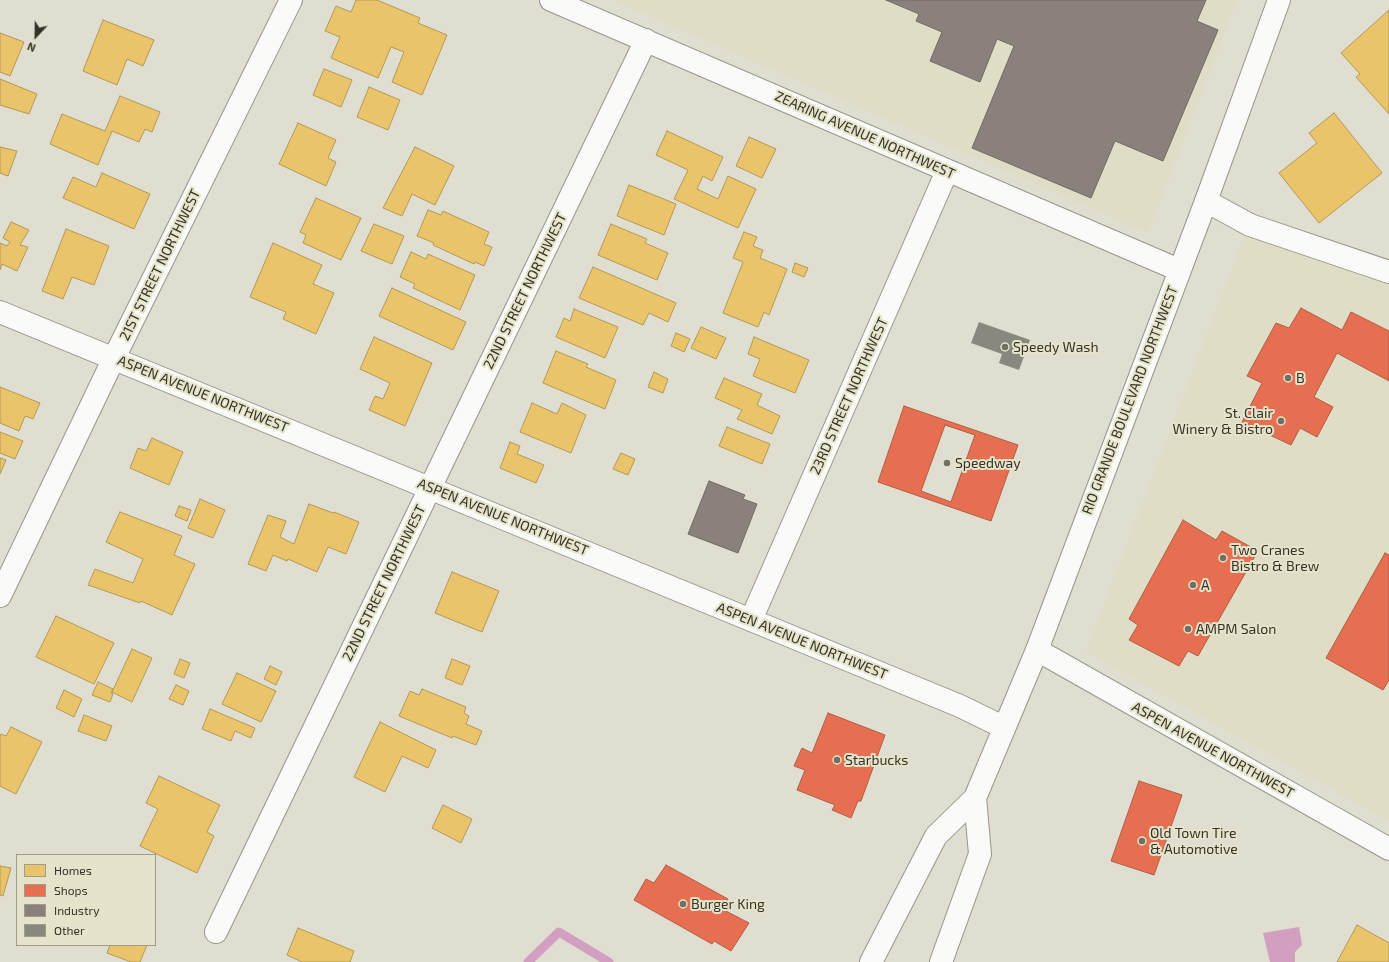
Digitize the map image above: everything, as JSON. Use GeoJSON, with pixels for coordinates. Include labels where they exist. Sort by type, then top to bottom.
{"type":"FeatureCollection","features":[{"type":"Feature","properties":{"kind":"street","name":"21ST STREET NORTHWEST"},"geometry":{"type":"LineString","coordinates":[[0,596],[114,358],[291,0]]}},
{"type":"Feature","properties":{"kind":"street","name":"ZEARING AVENUE NORTHWEST"},"geometry":{"type":"LineString","coordinates":[[552,0],[1179,270]]}},
{"type":"Feature","properties":{"kind":"street","name":"RIO GRANDE BOULEVARD NORTHWEST"},"geometry":{"type":"LineString","coordinates":[[871,962],[936,836],[975,798],[1036,650],[1206,201],[1279,0]]}},
{"type":"Feature","properties":{"kind":"street","name":"22ND STREET NORTHWEST"},"geometry":{"type":"LineString","coordinates":[[216,932],[646,40]]}},
{"type":"Feature","properties":{"kind":"street","name":"23RD STREET NORTHWEST"},"geometry":{"type":"LineString","coordinates":[[751,620],[947,171]]}},
{"type":"Feature","properties":{"kind":"street"},"geometry":{"type":"LineString","coordinates":[[1206,201],[1250,225],[1389,272]]}},
{"type":"Feature","properties":{"kind":"street","name":"ASPEN AVENUE NORTHWEST"},"geometry":{"type":"LineString","coordinates":[[0,312],[430,487],[960,706],[1003,727]]}},
{"type":"Feature","properties":{"kind":"street","name":"ASPEN AVENUE NORTHWEST"},"geometry":{"type":"LineString","coordinates":[[1036,650],[1389,849]]}},
{"type":"Feature","properties":{"kind":"street","name":"RIO GRANDE BOULEVARD NORTHWEST"},"geometry":{"type":"LineString","coordinates":[[941,962],[980,854],[975,798]]}},
{"type":"Feature","properties":{"kind":"shaded area"},"geometry":{"type":"Polygon","coordinates":[[[613,0],[1237,0],[1148,233],[613,0]]]}},
{"type":"Feature","properties":{"kind":"shaded area"},"geometry":{"type":"Polygon","coordinates":[[[1246,232],[1389,282],[1389,821],[1086,652],[1246,232]]]}},
{"type":"Feature","properties":{"kind":"shaded area"},"geometry":{"type":"Polygon","coordinates":[[[1299,927],[1302,945],[1295,952],[1295,962],[1270,962],[1263,933],[1299,927]]]}},
{"type":"Feature","properties":{"kind":"building: Homes"},"geometry":{"type":"Polygon","coordinates":[[[356,0],[377,0],[420,18],[418,23],[447,35],[422,95],[392,82],[404,52],[391,47],[378,78],[331,58],[340,37],[325,31],[336,6],[351,12],[356,0]]]}},
{"type":"Feature","properties":{"kind":"building: Homes"},"geometry":{"type":"Polygon","coordinates":[[[1389,10],[1389,114],[1356,77],[1360,74],[1341,53],[1389,10]]]}},
{"type":"Feature","properties":{"kind":"building: Homes"},"geometry":{"type":"Polygon","coordinates":[[[103,20],[154,40],[143,66],[127,59],[117,85],[83,71],[103,20]]]}},
{"type":"Feature","properties":{"kind":"building: Homes"},"geometry":{"type":"Polygon","coordinates":[[[0,33],[24,42],[10,76],[0,72],[0,33]]]}},
{"type":"Feature","properties":{"kind":"building: Homes"},"geometry":{"type":"Polygon","coordinates":[[[324,69],[352,80],[341,107],[313,95],[324,69]]]}},
{"type":"Feature","properties":{"kind":"building: Homes"},"geometry":{"type":"Polygon","coordinates":[[[0,79],[37,94],[29,114],[0,105],[0,79]]]}},
{"type":"Feature","properties":{"kind":"building: Homes"},"geometry":{"type":"Polygon","coordinates":[[[369,87],[400,100],[388,130],[357,117],[369,87]]]}},
{"type":"Feature","properties":{"kind":"building: Homes"},"geometry":{"type":"Polygon","coordinates":[[[120,96],[160,112],[152,132],[145,129],[139,142],[112,131],[98,165],[50,144],[62,114],[105,131],[120,96]]]}},
{"type":"Feature","properties":{"kind":"building: Homes"},"geometry":{"type":"Polygon","coordinates":[[[1334,113],[1382,173],[1319,223],[1279,173],[1317,143],[1309,133],[1334,113]]]}},
{"type":"Feature","properties":{"kind":"building: Homes"},"geometry":{"type":"Polygon","coordinates":[[[298,123],[336,140],[328,158],[336,162],[326,186],[279,164],[298,123]]]}},
{"type":"Feature","properties":{"kind":"building: Homes"},"geometry":{"type":"Polygon","coordinates":[[[667,131],[723,157],[712,181],[703,176],[697,189],[718,199],[728,176],[756,189],[738,228],[674,199],[688,170],[656,155],[667,131]]]}},
{"type":"Feature","properties":{"kind":"building: Homes"},"geometry":{"type":"Polygon","coordinates":[[[749,137],[776,149],[762,178],[736,166],[749,137]]]}},
{"type":"Feature","properties":{"kind":"building: Homes"},"geometry":{"type":"Polygon","coordinates":[[[0,147],[17,151],[8,176],[0,173],[0,147]]]}},
{"type":"Feature","properties":{"kind":"building: Homes"},"geometry":{"type":"Polygon","coordinates":[[[415,147],[454,166],[435,205],[412,194],[402,216],[383,208],[415,147]]]}},
{"type":"Feature","properties":{"kind":"building: Homes"},"geometry":{"type":"Polygon","coordinates":[[[102,173],[150,194],[134,229],[63,198],[73,177],[96,187],[102,173]]]}},
{"type":"Feature","properties":{"kind":"building: Homes"},"geometry":{"type":"Polygon","coordinates":[[[629,185],[676,204],[664,235],[617,216],[629,185]]]}},
{"type":"Feature","properties":{"kind":"building: Homes"},"geometry":{"type":"Polygon","coordinates":[[[316,198],[361,218],[341,260],[303,243],[306,235],[300,232],[316,198]]]}},
{"type":"Feature","properties":{"kind":"building: Homes"},"geometry":{"type":"Polygon","coordinates":[[[428,210],[441,215],[443,211],[489,232],[484,244],[492,247],[484,266],[475,262],[474,264],[433,245],[434,243],[417,236],[428,210]]]}},
{"type":"Feature","properties":{"kind":"building: Homes"},"geometry":{"type":"Polygon","coordinates":[[[11,222],[29,230],[20,245],[28,247],[17,271],[2,264],[0,270],[0,243],[7,246],[10,242],[3,238],[11,222]]]}},
{"type":"Feature","properties":{"kind":"building: Homes"},"geometry":{"type":"Polygon","coordinates":[[[374,224],[404,236],[392,264],[361,251],[374,224]]]}},
{"type":"Feature","properties":{"kind":"building: Homes"},"geometry":{"type":"Polygon","coordinates":[[[611,224],[647,239],[645,243],[668,253],[657,280],[598,255],[611,224]]]}},
{"type":"Feature","properties":{"kind":"building: Homes"},"geometry":{"type":"Polygon","coordinates":[[[66,229],[109,246],[94,285],[72,277],[63,299],[42,291],[66,229]]]}},
{"type":"Feature","properties":{"kind":"building: Homes"},"geometry":{"type":"Polygon","coordinates":[[[744,232],[757,237],[753,246],[763,250],[760,258],[787,269],[769,315],[764,312],[758,327],[723,313],[743,262],[733,258],[744,232]]]}},
{"type":"Feature","properties":{"kind":"building: Homes"},"geometry":{"type":"Polygon","coordinates":[[[273,243],[322,265],[313,284],[334,293],[316,334],[283,319],[286,312],[250,297],[273,243]]]}},
{"type":"Feature","properties":{"kind":"building: Homes"},"geometry":{"type":"Polygon","coordinates":[[[411,252],[426,259],[428,254],[475,275],[460,310],[413,288],[415,284],[400,277],[411,252]]]}},
{"type":"Feature","properties":{"kind":"building: Homes"},"geometry":{"type":"Polygon","coordinates":[[[795,263],[808,268],[804,277],[792,272],[795,263]]]}},
{"type":"Feature","properties":{"kind":"building: Homes"},"geometry":{"type":"Polygon","coordinates":[[[593,267],[676,303],[668,322],[649,313],[643,325],[579,298],[593,267]]]}},
{"type":"Feature","properties":{"kind":"building: Homes"},"geometry":{"type":"Polygon","coordinates":[[[392,288],[466,322],[453,350],[379,316],[392,288]]]}},
{"type":"Feature","properties":{"kind":"building: Homes"},"geometry":{"type":"Polygon","coordinates":[[[574,309],[618,327],[605,358],[556,337],[564,318],[570,321],[574,309]]]}},
{"type":"Feature","properties":{"kind":"building: Homes"},"geometry":{"type":"Polygon","coordinates":[[[701,327],[726,338],[716,359],[691,348],[701,327]]]}},
{"type":"Feature","properties":{"kind":"building: Homes"},"geometry":{"type":"Polygon","coordinates":[[[676,333],[690,339],[684,352],[671,346],[676,333]]]}},
{"type":"Feature","properties":{"kind":"building: Homes"},"geometry":{"type":"Polygon","coordinates":[[[374,337],[432,363],[405,426],[369,410],[375,396],[383,399],[390,383],[360,369],[374,337]]]}},
{"type":"Feature","properties":{"kind":"building: Homes"},"geometry":{"type":"Polygon","coordinates":[[[754,337],[809,360],[795,393],[753,376],[760,359],[748,354],[754,337]]]}},
{"type":"Feature","properties":{"kind":"building: Homes"},"geometry":{"type":"Polygon","coordinates":[[[556,351],[588,364],[586,367],[616,380],[605,409],[543,383],[556,351]]]}},
{"type":"Feature","properties":{"kind":"building: Homes"},"geometry":{"type":"Polygon","coordinates":[[[654,372],[668,379],[663,393],[648,387],[654,372]]]}},
{"type":"Feature","properties":{"kind":"building: Homes"},"geometry":{"type":"Polygon","coordinates":[[[724,378],[762,394],[757,405],[780,416],[772,434],[737,419],[742,410],[715,398],[724,378]]]}},
{"type":"Feature","properties":{"kind":"building: Homes"},"geometry":{"type":"Polygon","coordinates":[[[0,387],[40,403],[33,419],[25,416],[19,431],[0,423],[0,387]]]}},
{"type":"Feature","properties":{"kind":"building: Homes"},"geometry":{"type":"Polygon","coordinates":[[[532,403],[557,414],[562,403],[586,415],[571,453],[520,432],[532,403]]]}},
{"type":"Feature","properties":{"kind":"building: Homes"},"geometry":{"type":"Polygon","coordinates":[[[727,427],[770,444],[762,464],[719,446],[727,427]]]}},
{"type":"Feature","properties":{"kind":"building: Homes"},"geometry":{"type":"Polygon","coordinates":[[[0,432],[23,441],[15,459],[0,453],[0,432]]]}},
{"type":"Feature","properties":{"kind":"building: Homes"},"geometry":{"type":"Polygon","coordinates":[[[152,438],[183,452],[169,485],[130,468],[138,448],[146,451],[152,438]]]}},
{"type":"Feature","properties":{"kind":"building: Homes"},"geometry":{"type":"Polygon","coordinates":[[[510,442],[520,446],[517,454],[544,465],[536,483],[500,468],[510,442]]]}},
{"type":"Feature","properties":{"kind":"building: Homes"},"geometry":{"type":"Polygon","coordinates":[[[621,453],[635,459],[628,475],[613,469],[621,453]]]}},
{"type":"Feature","properties":{"kind":"building: Homes"},"geometry":{"type":"Polygon","coordinates":[[[0,458],[6,460],[0,474],[0,458]]]}},
{"type":"Feature","properties":{"kind":"building: Homes"},"geometry":{"type":"Polygon","coordinates":[[[200,499],[225,510],[213,538],[188,528],[200,499]]]}},
{"type":"Feature","properties":{"kind":"building: Homes"},"geometry":{"type":"Polygon","coordinates":[[[309,504],[359,522],[346,554],[328,547],[317,572],[288,559],[287,561],[273,555],[266,571],[248,564],[268,515],[286,521],[280,537],[294,544],[309,504]]]}},
{"type":"Feature","properties":{"kind":"building: Homes"},"geometry":{"type":"Polygon","coordinates":[[[179,506],[191,510],[187,521],[175,516],[179,506]]]}},
{"type":"Feature","properties":{"kind":"building: Homes"},"geometry":{"type":"Polygon","coordinates":[[[120,512],[182,536],[174,555],[195,564],[172,615],[141,601],[140,603],[88,585],[95,569],[133,583],[143,559],[106,542],[120,512]]]}},
{"type":"Feature","properties":{"kind":"building: Homes"},"geometry":{"type":"Polygon","coordinates":[[[452,572],[499,591],[482,632],[435,613],[452,572]]]}},
{"type":"Feature","properties":{"kind":"building: Homes"},"geometry":{"type":"Polygon","coordinates":[[[56,616],[114,643],[94,684],[36,657],[56,616]]]}},
{"type":"Feature","properties":{"kind":"building: Homes"},"geometry":{"type":"Polygon","coordinates":[[[132,649],[152,658],[132,702],[112,692],[132,649]]]}},
{"type":"Feature","properties":{"kind":"building: Homes"},"geometry":{"type":"Polygon","coordinates":[[[180,659],[190,663],[184,678],[174,674],[180,659]]]}},
{"type":"Feature","properties":{"kind":"building: Homes"},"geometry":{"type":"Polygon","coordinates":[[[452,659],[470,666],[462,685],[445,678],[452,659]]]}},
{"type":"Feature","properties":{"kind":"building: Homes"},"geometry":{"type":"Polygon","coordinates":[[[270,666],[282,672],[276,685],[264,679],[270,666]]]}},
{"type":"Feature","properties":{"kind":"building: Homes"},"geometry":{"type":"Polygon","coordinates":[[[237,673],[276,691],[261,722],[222,704],[237,673]]]}},
{"type":"Feature","properties":{"kind":"building: Homes"},"geometry":{"type":"Polygon","coordinates":[[[98,682],[113,689],[110,702],[92,695],[98,682]]]}},
{"type":"Feature","properties":{"kind":"building: Homes"},"geometry":{"type":"Polygon","coordinates":[[[176,685],[189,691],[183,705],[169,699],[176,685]]]}},
{"type":"Feature","properties":{"kind":"building: Homes"},"geometry":{"type":"Polygon","coordinates":[[[422,689],[466,707],[464,713],[469,716],[466,724],[482,731],[476,745],[453,736],[452,738],[399,716],[410,691],[419,695],[422,689]]]}},
{"type":"Feature","properties":{"kind":"building: Homes"},"geometry":{"type":"Polygon","coordinates":[[[64,690],[82,699],[74,717],[56,708],[64,690]]]}},
{"type":"Feature","properties":{"kind":"building: Homes"},"geometry":{"type":"Polygon","coordinates":[[[210,709],[255,728],[251,738],[235,731],[231,741],[202,729],[210,709]]]}},
{"type":"Feature","properties":{"kind":"building: Homes"},"geometry":{"type":"Polygon","coordinates":[[[84,715],[112,726],[106,741],[78,731],[84,715]]]}},
{"type":"Feature","properties":{"kind":"building: Homes"},"geometry":{"type":"Polygon","coordinates":[[[380,722],[436,750],[428,768],[402,756],[385,792],[354,777],[380,722]]]}},
{"type":"Feature","properties":{"kind":"building: Homes"},"geometry":{"type":"Polygon","coordinates":[[[11,727],[42,742],[16,794],[0,786],[0,737],[1,734],[6,736],[11,727]]]}},
{"type":"Feature","properties":{"kind":"building: Homes"},"geometry":{"type":"Polygon","coordinates":[[[159,776],[220,805],[207,832],[214,836],[197,873],[140,846],[158,809],[146,803],[159,776]]]}},
{"type":"Feature","properties":{"kind":"building: Homes"},"geometry":{"type":"Polygon","coordinates":[[[443,805],[472,819],[461,843],[432,828],[443,805]]]}},
{"type":"Feature","properties":{"kind":"building: Homes"},"geometry":{"type":"Polygon","coordinates":[[[0,866],[11,868],[3,896],[0,895],[0,866]]]}},
{"type":"Feature","properties":{"kind":"building: Homes"},"geometry":{"type":"Polygon","coordinates":[[[1357,925],[1389,943],[1389,962],[1337,962],[1357,925]]]}},
{"type":"Feature","properties":{"kind":"building: Homes"},"geometry":{"type":"Polygon","coordinates":[[[298,928],[354,951],[350,962],[302,962],[287,955],[298,928]]]}},
{"type":"Feature","properties":{"kind":"building: Homes"},"geometry":{"type":"Polygon","coordinates":[[[110,946],[147,946],[140,962],[131,962],[107,953],[110,946]]]}},
{"type":"Feature","properties":{"kind":"building: Shops","name":"B"},"geometry":{"type":"Polygon","coordinates":[[[1301,308],[1342,330],[1351,312],[1389,331],[1389,381],[1337,353],[1314,397],[1333,407],[1317,437],[1300,428],[1291,445],[1242,422],[1262,383],[1247,376],[1276,323],[1289,328],[1301,308]]]}},
{"type":"Feature","properties":{"kind":"building: Shops"},"geometry":{"type":"Polygon","coordinates":[[[904,406],[1018,445],[991,521],[878,482],[904,406]]]}},
{"type":"Feature","properties":{"kind":"building: Shops"},"geometry":{"type":"Polygon","coordinates":[[[945,425],[975,435],[951,502],[921,491],[945,425]]]}},
{"type":"Feature","properties":{"kind":"building: Shops","name":"A"},"geometry":{"type":"Polygon","coordinates":[[[1183,520],[1216,540],[1222,531],[1258,551],[1198,656],[1188,651],[1179,666],[1129,640],[1138,625],[1129,619],[1183,520]]]}},
{"type":"Feature","properties":{"kind":"building: Shops"},"geometry":{"type":"Polygon","coordinates":[[[1385,553],[1389,555],[1389,680],[1383,690],[1326,658],[1385,553]]]}},
{"type":"Feature","properties":{"kind":"building: Shops","name":"Starbucks"},"geometry":{"type":"Polygon","coordinates":[[[828,713],[885,735],[861,801],[858,801],[851,818],[832,810],[835,805],[797,790],[805,770],[794,766],[802,748],[812,753],[828,713]]]}},
{"type":"Feature","properties":{"kind":"building: Shops","name":"Old Town Tire & Automotive"},"geometry":{"type":"Polygon","coordinates":[[[1139,781],[1182,795],[1154,875],[1111,861],[1139,781]]]}},
{"type":"Feature","properties":{"kind":"building: Shops","name":"Burger King"},"geometry":{"type":"Polygon","coordinates":[[[666,865],[728,899],[722,909],[749,923],[731,951],[714,941],[712,944],[634,900],[646,879],[654,883],[666,865]]]}},
{"type":"Feature","properties":{"kind":"building: Industry"},"geometry":{"type":"Polygon","coordinates":[[[886,0],[1206,0],[1197,21],[1218,30],[1163,161],[1115,141],[1091,198],[972,148],[1014,46],[997,39],[980,82],[930,61],[942,32],[916,21],[919,14],[886,0]]]}},
{"type":"Feature","properties":{"kind":"building: Industry"},"geometry":{"type":"Polygon","coordinates":[[[709,481],[745,495],[743,499],[757,504],[738,553],[688,534],[709,481]]]}},
{"type":"Feature","properties":{"kind":"building: Other","name":"Speedy Wash"},"geometry":{"type":"Polygon","coordinates":[[[979,322],[1030,340],[1019,370],[999,363],[1002,354],[971,343],[979,322]]]}},
{"type":"Feature","properties":{"kind":"waterway"},"geometry":{"type":"LineString","coordinates":[[528,962],[559,932],[609,962]]}},
{"type":"Feature","properties":{"kind":"place","name":"Speedy Wash"},"geometry":{"type":"Point","coordinates":[1005,347]}},
{"type":"Feature","properties":{"kind":"place","name":"B"},"geometry":{"type":"Point","coordinates":[1288,378]}},
{"type":"Feature","properties":{"kind":"place","name":"St. Clair Winery & Bistro"},"geometry":{"type":"Point","coordinates":[1281,421]}},
{"type":"Feature","properties":{"kind":"place","name":"Speedway"},"geometry":{"type":"Point","coordinates":[947,463]}},
{"type":"Feature","properties":{"kind":"place","name":"Two Cranes Bistro & Brew"},"geometry":{"type":"Point","coordinates":[1223,558]}},
{"type":"Feature","properties":{"kind":"place","name":"A"},"geometry":{"type":"Point","coordinates":[1193,585]}},
{"type":"Feature","properties":{"kind":"place","name":"AMPM Salon"},"geometry":{"type":"Point","coordinates":[1188,629]}},
{"type":"Feature","properties":{"kind":"place","name":"Starbucks"},"geometry":{"type":"Point","coordinates":[837,760]}},
{"type":"Feature","properties":{"kind":"place","name":"Old Town Tire & Automotive"},"geometry":{"type":"Point","coordinates":[1142,841]}},
{"type":"Feature","properties":{"kind":"place","name":"Burger King"},"geometry":{"type":"Point","coordinates":[683,904]}}]}
